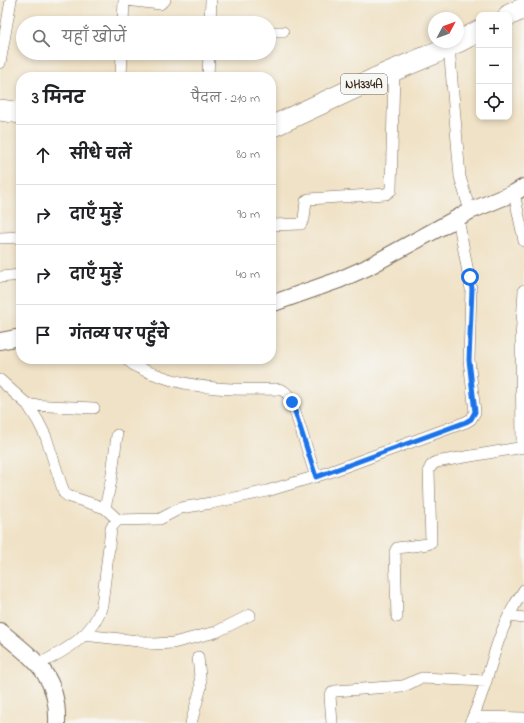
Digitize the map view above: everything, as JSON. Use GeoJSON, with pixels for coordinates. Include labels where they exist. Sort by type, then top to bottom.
{"type":"FeatureCollection","features":[{"type":"Feature","properties":{"kind":"highway"},"geometry":{"type":"LineString","coordinates":[[512,14],[524,8]]}},
{"type":"Feature","properties":{"kind":"highway","name":"NH334A"},"geometry":{"type":"LineString","coordinates":[[464,38],[476,32]]}},
{"type":"Feature","properties":{"kind":"highway","name":"NH334A"},"geometry":{"type":"LineString","coordinates":[[276,125],[445,48]]}},
{"type":"Feature","properties":{"kind":"highway"},"geometry":{"type":"LineString","coordinates":[[0,110],[16,112]]}},
{"type":"Feature","properties":{"kind":"street"},"geometry":{"type":"LineString","coordinates":[[0,63],[11,0]]}},
{"type":"Feature","properties":{"kind":"street"},"geometry":{"type":"LineString","coordinates":[[124,16],[125,0],[160,4],[165,0]]}},
{"type":"Feature","properties":{"kind":"street"},"geometry":{"type":"LineString","coordinates":[[210,16],[211,0]]}},
{"type":"Feature","properties":{"kind":"street"},"geometry":{"type":"LineString","coordinates":[[276,32],[283,32]]}},
{"type":"Feature","properties":{"kind":"street"},"geometry":{"type":"LineString","coordinates":[[39,664],[61,653],[83,635],[100,615],[111,529],[112,525],[118,520],[160,519],[181,508],[267,491],[316,477],[466,422],[473,415],[475,412],[469,360],[472,289],[460,177],[455,48]]}},
{"type":"Feature","properties":{"kind":"street"},"geometry":{"type":"LineString","coordinates":[[121,72],[122,60]]}},
{"type":"Feature","properties":{"kind":"street"},"geometry":{"type":"LineString","coordinates":[[208,72],[209,60]]}},
{"type":"Feature","properties":{"kind":"street"},"geometry":{"type":"LineString","coordinates":[[276,225],[301,224],[304,219],[306,201],[308,199],[386,194],[391,190],[394,71]]}},
{"type":"Feature","properties":{"kind":"street"},"geometry":{"type":"LineString","coordinates":[[276,302],[346,277],[366,268],[464,215],[519,190],[524,241]]}},
{"type":"Feature","properties":{"kind":"street"},"geometry":{"type":"LineString","coordinates":[[0,238],[16,237]]}},
{"type":"Feature","properties":{"kind":"street"},"geometry":{"type":"LineString","coordinates":[[0,276],[16,275]]}},
{"type":"Feature","properties":{"kind":"street"},"geometry":{"type":"LineString","coordinates":[[397,617],[394,552],[397,548],[428,544],[431,542],[429,470],[431,466],[436,462],[523,447],[522,339],[524,290]]}},
{"type":"Feature","properties":{"kind":"street"},"geometry":{"type":"LineString","coordinates":[[0,341],[16,338]]}},
{"type":"Feature","properties":{"kind":"street"},"geometry":{"type":"LineString","coordinates":[[134,364],[141,369],[170,380],[190,385],[220,389],[276,389],[284,391],[288,394],[292,402],[316,477]]}},
{"type":"Feature","properties":{"kind":"street"},"geometry":{"type":"LineString","coordinates":[[0,380],[28,405],[38,421],[46,437],[64,493],[68,496],[105,508],[118,520]]}},
{"type":"Feature","properties":{"kind":"street"},"geometry":{"type":"LineString","coordinates":[[28,405],[94,408]]}},
{"type":"Feature","properties":{"kind":"street"},"geometry":{"type":"LineString","coordinates":[[105,508],[112,481],[117,434]]}},
{"type":"Feature","properties":{"kind":"street"},"geometry":{"type":"LineString","coordinates":[[524,590],[509,616],[498,641],[472,720],[524,718]]}},
{"type":"Feature","properties":{"kind":"street"},"geometry":{"type":"LineString","coordinates":[[83,635],[153,644],[173,643],[216,632],[250,615]]}},
{"type":"Feature","properties":{"kind":"street"},"geometry":{"type":"LineString","coordinates":[[509,616],[524,618]]}},
{"type":"Feature","properties":{"kind":"street"},"geometry":{"type":"LineString","coordinates":[[0,631],[39,664],[46,675],[55,697],[57,723]]}},
{"type":"Feature","properties":{"kind":"street"},"geometry":{"type":"LineString","coordinates":[[190,723],[201,686],[198,657]]}},
{"type":"Feature","properties":{"kind":"street"},"geometry":{"type":"LineString","coordinates":[[332,723],[330,696],[335,691],[402,686],[422,678],[486,681]]}},
{"type":"Feature","properties":{"kind":"route"},"geometry":{"type":"LineString","coordinates":[[292,402],[316,477],[471,419],[475,412],[469,360],[472,289],[470,277]]}}]}
